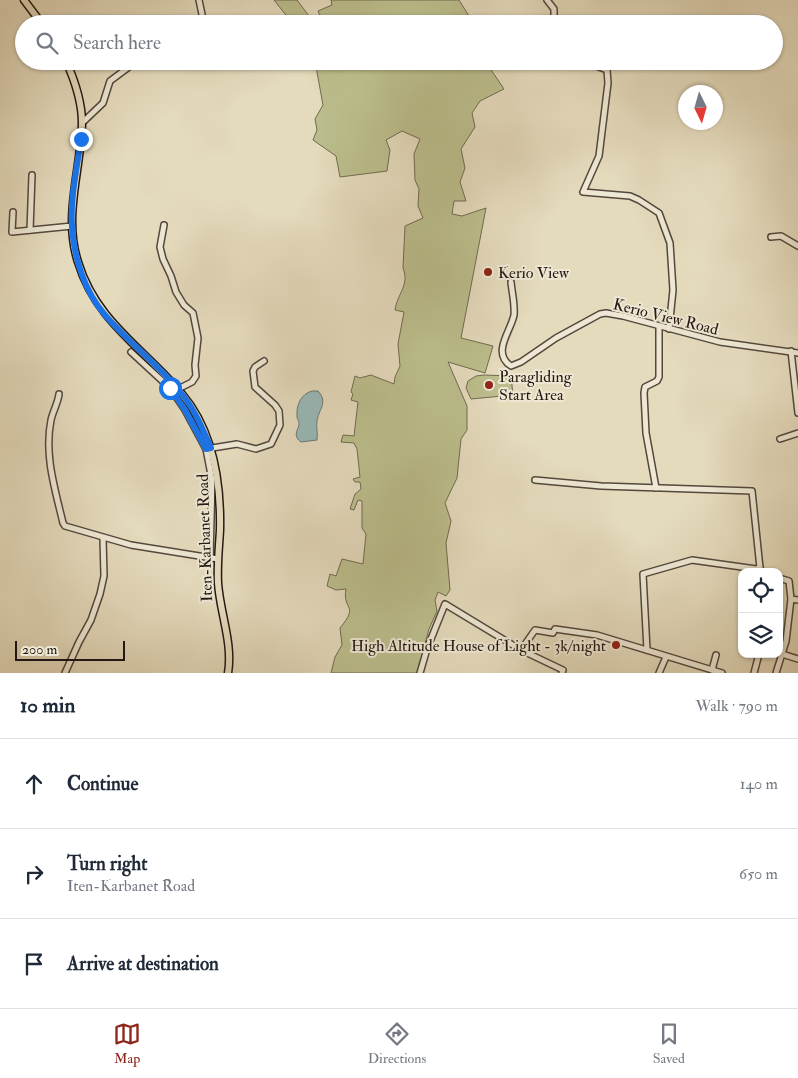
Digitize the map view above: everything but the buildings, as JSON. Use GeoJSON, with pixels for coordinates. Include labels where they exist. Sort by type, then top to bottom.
{"type":"FeatureCollection","features":[{"type":"Feature","properties":{"kind":"main road"},"geometry":{"type":"LineString","coordinates":[[24,0],[35,15]]}},
{"type":"Feature","properties":{"kind":"main road","name":"Iten-Karbanet Road"},"geometry":{"type":"LineString","coordinates":[[69,70],[80,99],[82,122],[72,201],[72,226],[77,261],[83,278],[104,314],[178,389],[198,420],[209,449],[218,481],[220,500],[218,583],[220,604],[229,646],[228,673]]}},
{"type":"Feature","properties":{"kind":"street"},"geometry":{"type":"LineString","coordinates":[[200,0],[202,15]]}},
{"type":"Feature","properties":{"kind":"street"},"geometry":{"type":"LineString","coordinates":[[547,0],[554,9],[554,15]]}},
{"type":"Feature","properties":{"kind":"street"},"geometry":{"type":"LineString","coordinates":[[82,122],[103,103],[110,81],[125,70]]}},
{"type":"Feature","properties":{"kind":"street"},"geometry":{"type":"LineString","coordinates":[[607,70],[608,83],[599,156],[583,192],[630,196],[659,214],[670,243],[673,290],[668,329]]}},
{"type":"Feature","properties":{"kind":"street"},"geometry":{"type":"LineString","coordinates":[[30,230],[32,175]]}},
{"type":"Feature","properties":{"kind":"street"},"geometry":{"type":"LineString","coordinates":[[13,212],[12,232],[72,226]]}},
{"type":"Feature","properties":{"kind":"street"},"geometry":{"type":"LineString","coordinates":[[164,224],[160,247],[163,259],[176,292],[193,313],[198,338],[195,365],[196,376],[192,382],[178,389]]}},
{"type":"Feature","properties":{"kind":"street"},"geometry":{"type":"LineString","coordinates":[[771,237],[781,236],[798,246]]}},
{"type":"Feature","properties":{"kind":"street","name":"Kerio View Road"},"geometry":{"type":"LineString","coordinates":[[511,282],[514,312],[502,346],[504,358],[511,366],[521,362],[556,338],[600,314],[606,313],[720,342],[798,353]]}},
{"type":"Feature","properties":{"kind":"street"},"geometry":{"type":"LineString","coordinates":[[656,488],[646,432],[644,393],[645,387],[657,381],[660,377],[659,327]]}},
{"type":"Feature","properties":{"kind":"street"},"geometry":{"type":"LineString","coordinates":[[790,351],[798,413]]}},
{"type":"Feature","properties":{"kind":"street"},"geometry":{"type":"LineString","coordinates":[[131,352],[170,388],[209,449],[212,480],[210,558]]}},
{"type":"Feature","properties":{"kind":"street"},"geometry":{"type":"LineString","coordinates":[[209,449],[237,444],[256,449],[271,444],[280,425],[279,410],[255,387],[253,372],[254,367],[264,361]]}},
{"type":"Feature","properties":{"kind":"street"},"geometry":{"type":"LineString","coordinates":[[59,394],[51,424],[49,468],[63,523],[67,527],[131,545],[218,559]]}},
{"type":"Feature","properties":{"kind":"street"},"geometry":{"type":"LineString","coordinates":[[780,438],[798,433]]}},
{"type":"Feature","properties":{"kind":"street"},"geometry":{"type":"LineString","coordinates":[[535,480],[602,486],[752,491],[761,568]]}},
{"type":"Feature","properties":{"kind":"street"},"geometry":{"type":"LineString","coordinates":[[64,673],[91,620],[100,594],[104,576],[103,538]]}},
{"type":"Feature","properties":{"kind":"street"},"geometry":{"type":"LineString","coordinates":[[647,650],[643,574],[692,560],[749,568]]}},
{"type":"Feature","properties":{"kind":"street"},"geometry":{"type":"LineString","coordinates":[[783,579],[790,582],[791,599],[783,651]]}},
{"type":"Feature","properties":{"kind":"street"},"geometry":{"type":"LineString","coordinates":[[791,599],[798,600]]}},
{"type":"Feature","properties":{"kind":"street"},"geometry":{"type":"LineString","coordinates":[[420,673],[427,649],[445,604],[521,650],[563,670],[562,673]]}},
{"type":"Feature","properties":{"kind":"street"},"geometry":{"type":"LineString","coordinates":[[521,650],[535,630],[553,633],[555,630],[582,632],[722,673]]}},
{"type":"Feature","properties":{"kind":"street"},"geometry":{"type":"LineString","coordinates":[[783,654],[798,659]]}},
{"type":"Feature","properties":{"kind":"street"},"geometry":{"type":"LineString","coordinates":[[712,670],[716,655]]}},
{"type":"Feature","properties":{"kind":"street"},"geometry":{"type":"LineString","coordinates":[[659,673],[666,657]]}},
{"type":"Feature","properties":{"kind":"street"},"geometry":{"type":"LineString","coordinates":[[754,673],[759,658]]}},
{"type":"Feature","properties":{"kind":"street"},"geometry":{"type":"LineString","coordinates":[[776,673],[781,658]]}},
{"type":"Feature","properties":{"kind":"green space"},"geometry":{"type":"Polygon","coordinates":[[[274,0],[297,0],[308,15],[286,15],[274,0]]]}},
{"type":"Feature","properties":{"kind":"green space"},"geometry":{"type":"Polygon","coordinates":[[[331,0],[459,0],[468,15],[320,15],[318,11],[332,5],[331,0]]]}},
{"type":"Feature","properties":{"kind":"green space"},"geometry":{"type":"Polygon","coordinates":[[[317,70],[491,70],[504,89],[480,101],[472,113],[475,127],[461,149],[465,168],[460,182],[466,201],[454,201],[452,214],[462,216],[486,208],[461,338],[493,346],[485,373],[448,362],[467,406],[467,430],[461,439],[457,478],[445,503],[451,521],[446,543],[450,590],[446,596],[438,592],[435,600],[437,611],[429,629],[417,673],[331,673],[335,657],[342,645],[340,628],[350,611],[345,596],[346,589],[336,590],[327,586],[330,574],[336,576],[342,559],[363,564],[366,534],[362,528],[362,501],[358,500],[354,510],[350,509],[355,494],[361,489],[360,482],[355,482],[353,479],[360,477],[357,449],[354,443],[341,442],[343,435],[354,436],[358,402],[351,400],[353,394],[351,392],[355,376],[360,378],[371,375],[394,384],[400,366],[398,344],[404,312],[395,310],[405,279],[403,268],[405,226],[423,218],[418,206],[419,189],[415,180],[414,154],[420,139],[402,131],[386,140],[390,150],[387,171],[340,177],[336,156],[313,140],[317,130],[315,119],[323,105],[317,70]]]}},
{"type":"Feature","properties":{"kind":"green space","name":"Paragliding Start Area"},"geometry":{"type":"Polygon","coordinates":[[[476,376],[511,376],[513,395],[471,399],[466,388],[468,381],[476,376]]]}},
{"type":"Feature","properties":{"kind":"water"},"geometry":{"type":"Polygon","coordinates":[[[312,391],[318,391],[323,399],[317,422],[317,440],[301,442],[296,436],[299,425],[297,408],[302,397],[312,391]]]}},
{"type":"Feature","properties":{"kind":"place","name":"Kerio View"},"geometry":{"type":"Point","coordinates":[488,272]}},
{"type":"Feature","properties":{"kind":"place","name":"Paragliding Start Area"},"geometry":{"type":"Point","coordinates":[489,385]}},
{"type":"Feature","properties":{"kind":"place","name":"High Altitude House of Light - 3k/night"},"geometry":{"type":"Point","coordinates":[616,645]}},
{"type":"Feature","properties":{"kind":"route"},"geometry":{"type":"LineString","coordinates":[[81,139],[72,201],[71,225],[77,261],[83,278],[104,314],[167,376],[184,396],[211,448],[206,449],[185,410],[170,388]]}}]}
